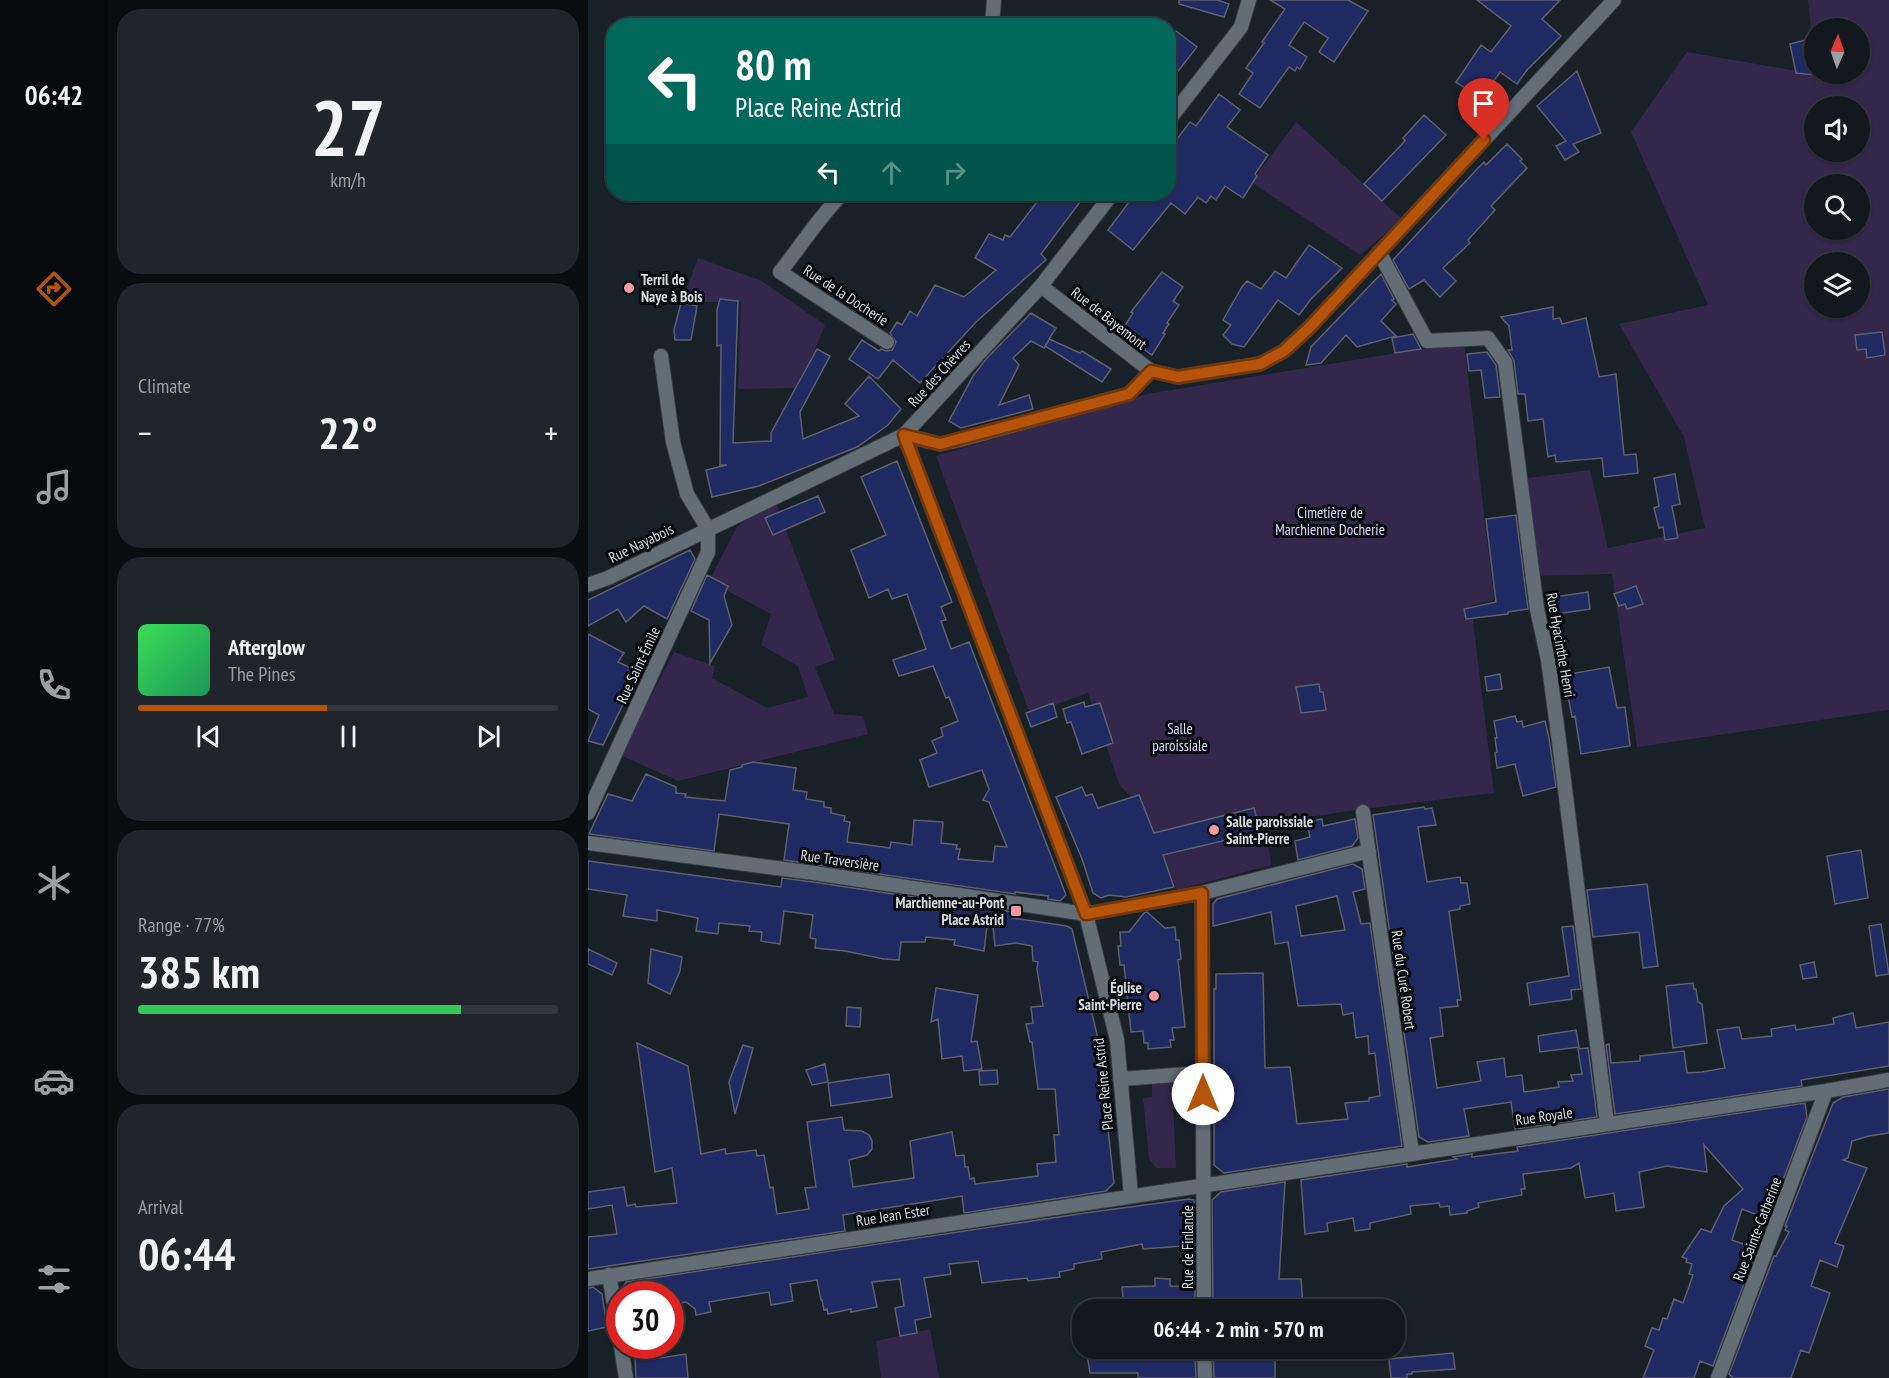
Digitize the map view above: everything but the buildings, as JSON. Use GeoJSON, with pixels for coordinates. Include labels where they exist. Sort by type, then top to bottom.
{"type":"FeatureCollection","features":[{"type":"Feature","properties":{"kind":"street"},"geometry":{"type":"LineString","coordinates":[[993,18],[994,0]]}},
{"type":"Feature","properties":{"kind":"street"},"geometry":{"type":"LineString","coordinates":[[1176,111],[1241,27],[1249,0]]}},
{"type":"Feature","properties":{"kind":"street","name":"Rue de Bayemont"},"geometry":{"type":"LineString","coordinates":[[1041,286],[1151,371],[1178,377],[1260,364],[1284,351],[1614,0]]}},
{"type":"Feature","properties":{"kind":"street","name":"Rue de la Docherie"},"geometry":{"type":"LineString","coordinates":[[835,201],[780,272],[887,342]]}},
{"type":"Feature","properties":{"kind":"street","name":"Rue des Chèvres"},"geometry":{"type":"LineString","coordinates":[[708,530],[904,435],[1041,286],[1107,201]]}},
{"type":"Feature","properties":{"kind":"street","name":"Rue Hyacinthe Henri"},"geometry":{"type":"LineString","coordinates":[[1379,252],[1427,341],[1488,338],[1504,363],[1537,609],[1548,660],[1608,1124]]}},
{"type":"Feature","properties":{"kind":"street"},"geometry":{"type":"LineString","coordinates":[[661,356],[673,441],[687,494],[708,530]]}},
{"type":"Feature","properties":{"kind":"street"},"geometry":{"type":"LineString","coordinates":[[904,435],[940,444],[959,440],[1129,394],[1151,371]]}},
{"type":"Feature","properties":{"kind":"street","name":"Place Reine Astrid"},"geometry":{"type":"LineString","coordinates":[[904,435],[1086,914],[1117,1041],[1131,1196]]}},
{"type":"Feature","properties":{"kind":"street","name":"Rue Nayabois"},"geometry":{"type":"LineString","coordinates":[[588,585],[608,578],[708,530]]}},
{"type":"Feature","properties":{"kind":"street","name":"Rue Saint-Émile"},"geometry":{"type":"LineString","coordinates":[[588,813],[708,552],[708,530]]}},
{"type":"Feature","properties":{"kind":"street","name":"Rue du Curé Robert"},"geometry":{"type":"LineString","coordinates":[[1364,812],[1412,1153]]}},
{"type":"Feature","properties":{"kind":"street","name":"Rue Traversière"},"geometry":{"type":"LineString","coordinates":[[588,843],[814,873],[1086,914]]}},
{"type":"Feature","properties":{"kind":"street"},"geometry":{"type":"LineString","coordinates":[[1086,914],[1202,893],[1369,851]]}},
{"type":"Feature","properties":{"kind":"street"},"geometry":{"type":"LineString","coordinates":[[1202,893],[1203,1184]]}},
{"type":"Feature","properties":{"kind":"street"},"geometry":{"type":"LineString","coordinates":[[1120,1080],[1203,1073]]}},
{"type":"Feature","properties":{"kind":"street","name":"Rue Royale"},"geometry":{"type":"LineString","coordinates":[[1203,1184],[1889,1080]]}},
{"type":"Feature","properties":{"kind":"street","name":"Rue Sainte-Catherine"},"geometry":{"type":"LineString","coordinates":[[1718,1378],[1826,1091]]}},
{"type":"Feature","properties":{"kind":"street","name":"Rue Jean Ester"},"geometry":{"type":"LineString","coordinates":[[588,1279],[1203,1184]]}},
{"type":"Feature","properties":{"kind":"street","name":"Rue de Finlande"},"geometry":{"type":"LineString","coordinates":[[1203,1184],[1204,1299]]}},
{"type":"Feature","properties":{"kind":"street"},"geometry":{"type":"LineString","coordinates":[[609,1275],[610,1281]]}},
{"type":"Feature","properties":{"kind":"street"},"geometry":{"type":"LineString","coordinates":[[623,1359],[626,1378]]}},
{"type":"Feature","properties":{"kind":"street"},"geometry":{"type":"LineString","coordinates":[[1204,1359],[1205,1378]]}},
{"type":"Feature","properties":{"kind":"green space"},"geometry":{"type":"Polygon","coordinates":[[[1808,0],[1889,0],[1889,710],[1637,747],[1612,574],[1532,576],[1520,479],[1590,470],[1608,548],[1705,528],[1684,437],[1619,324],[1708,305],[1631,132],[1687,52],[1804,72],[1804,84],[1870,84],[1870,18],[1810,18],[1808,0]]]}},
{"type":"Feature","properties":{"kind":"green space"},"geometry":{"type":"Polygon","coordinates":[[[1296,122],[1402,219],[1360,255],[1251,182],[1296,122]]]}},
{"type":"Feature","properties":{"kind":"green space"},"geometry":{"type":"Polygon","coordinates":[[[698,258],[762,281],[825,325],[799,388],[738,389],[741,302],[695,302],[683,299],[698,258]]]}},
{"type":"Feature","properties":{"kind":"green space","name":"Cimetière de Marchienne Docherie"},"geometry":{"type":"Polygon","coordinates":[[[1464,342],[1494,600],[1471,605],[1494,793],[1355,810],[1266,824],[1271,865],[1177,890],[1146,812],[1120,786],[1088,693],[1030,714],[936,456],[1147,394],[1464,342]]]}},
{"type":"Feature","properties":{"kind":"green space"},"geometry":{"type":"Polygon","coordinates":[[[774,498],[835,660],[815,667],[834,714],[863,716],[868,734],[678,781],[620,755],[674,652],[715,666],[712,678],[767,708],[808,697],[798,666],[761,645],[771,614],[709,581],[737,527],[774,498]]]}},
{"type":"Feature","properties":{"kind":"green space"},"geometry":{"type":"Polygon","coordinates":[[[1152,1082],[1172,1082],[1176,1168],[1156,1168],[1149,1159],[1143,1098],[1152,1097],[1152,1082]]]}},
{"type":"Feature","properties":{"kind":"green space"},"geometry":{"type":"Polygon","coordinates":[[[930,1329],[939,1378],[881,1378],[876,1341],[930,1329]]]}},
{"type":"Feature","properties":{"kind":"place","name":"Terril de Naye à Bois"},"geometry":{"type":"Point","coordinates":[629,288]}},
{"type":"Feature","properties":{"kind":"place","name":"Salle paroissiale Saint-Pierre"},"geometry":{"type":"Point","coordinates":[1214,830]}},
{"type":"Feature","properties":{"kind":"place","name":"Marchienne-au-Pont Place Astrid"},"geometry":{"type":"Point","coordinates":[1016,911]}},
{"type":"Feature","properties":{"kind":"place","name":"Église Saint-Pierre"},"geometry":{"type":"Point","coordinates":[1154,996]}},
{"type":"Feature","properties":{"kind":"route"},"geometry":{"type":"LineString","coordinates":[[1203,1094],[1202,893],[1086,914],[904,435],[940,444],[1129,394],[1151,371],[1178,377],[1260,364],[1284,351],[1309,328],[1484,140]]}},
{"type":"Feature","properties":{"kind":"park label","name":"Salle paroissiale"},"geometry":{"type":"Point","coordinates":[1180,736]}}]}
